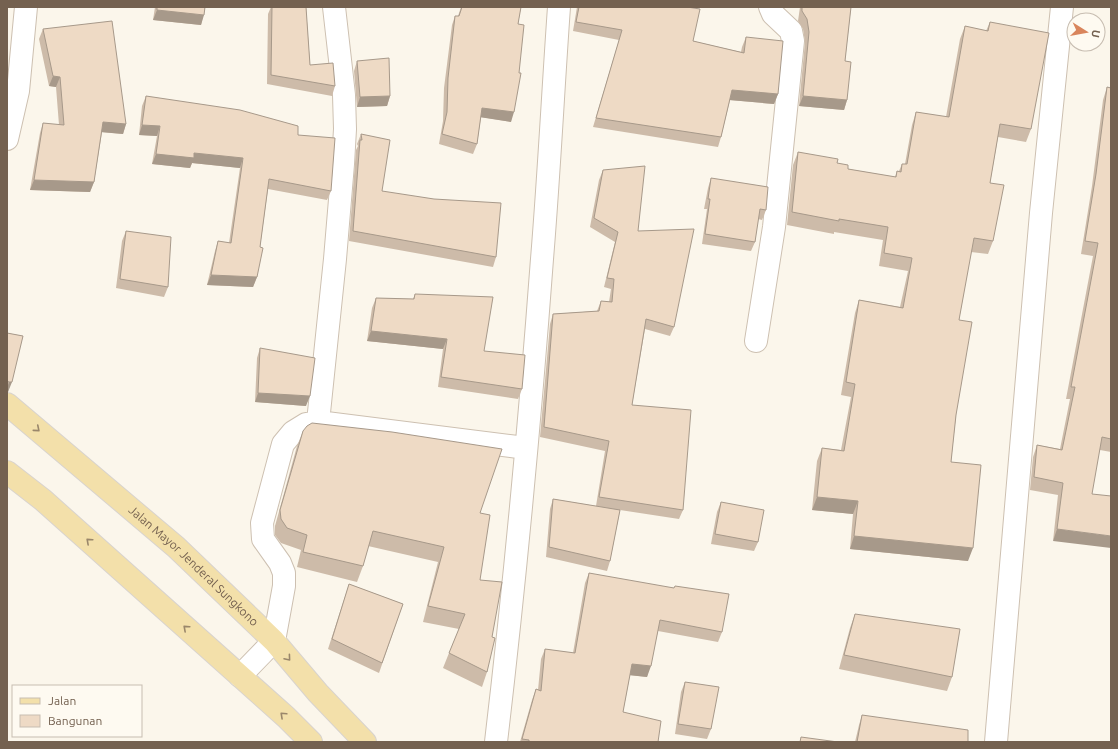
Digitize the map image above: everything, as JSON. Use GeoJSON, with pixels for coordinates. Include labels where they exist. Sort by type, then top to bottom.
{"type":"FeatureCollection","features":[{"type":"Feature","properties":{"kind":"main road","name":"Jalan Mayor Jenderal Sungkono"},"geometry":{"type":"LineString","coordinates":[[7,404],[176,546],[274,641],[318,693],[365,742]]}},
{"type":"Feature","properties":{"kind":"main road"},"geometry":{"type":"LineString","coordinates":[[7,472],[43,500],[286,717],[311,742]]}},
{"type":"Feature","properties":{"kind":"street"},"geometry":{"type":"LineString","coordinates":[[7,139],[18,91],[26,7]]}},
{"type":"Feature","properties":{"kind":"street"},"geometry":{"type":"LineString","coordinates":[[318,422],[335,259],[345,129],[344,95],[334,7]]}},
{"type":"Feature","properties":{"kind":"street"},"geometry":{"type":"LineString","coordinates":[[496,742],[526,448],[542,257],[559,7]]}},
{"type":"Feature","properties":{"kind":"street"},"geometry":{"type":"LineString","coordinates":[[756,341],[774,227],[793,41],[791,30],[773,14],[770,7]]}},
{"type":"Feature","properties":{"kind":"street"},"geometry":{"type":"LineString","coordinates":[[996,742],[1041,213],[1062,7]]}},
{"type":"Feature","properties":{"kind":"street"},"geometry":{"type":"LineString","coordinates":[[240,676],[274,641],[284,586],[284,573],[280,563],[263,539],[262,523],[283,444],[293,432],[306,424],[318,422],[526,448]]}},
{"type":"Feature","properties":{"kind":"building"},"geometry":{"type":"Polygon","coordinates":[[[157,7],[205,7],[204,15],[157,10],[157,7]]]}},
{"type":"Feature","properties":{"kind":"building"},"geometry":{"type":"Polygon","coordinates":[[[272,7],[306,7],[310,65],[333,63],[335,86],[271,75],[272,7]]]}},
{"type":"Feature","properties":{"kind":"building"},"geometry":{"type":"Polygon","coordinates":[[[462,7],[521,7],[518,24],[524,25],[519,73],[521,73],[514,112],[482,108],[477,144],[442,134],[447,112],[448,78],[455,16],[459,16],[462,7]]]}},
{"type":"Feature","properties":{"kind":"building"},"geometry":{"type":"Polygon","coordinates":[[[579,7],[687,7],[700,9],[693,41],[744,53],[746,37],[783,41],[778,94],[732,90],[721,137],[596,118],[622,30],[576,22],[579,7]]]}},
{"type":"Feature","properties":{"kind":"building"},"geometry":{"type":"Polygon","coordinates":[[[802,7],[851,7],[845,61],[851,62],[847,100],[803,96],[809,32],[807,19],[802,11],[802,7]]]}},
{"type":"Feature","properties":{"kind":"building"},"geometry":{"type":"Polygon","coordinates":[[[112,21],[126,124],[103,122],[94,182],[34,180],[43,123],[64,125],[60,77],[53,76],[43,29],[112,21]]]}},
{"type":"Feature","properties":{"kind":"building"},"geometry":{"type":"Polygon","coordinates":[[[990,22],[1049,33],[1031,129],[1000,124],[990,183],[1004,185],[993,241],[974,238],[959,320],[972,322],[956,415],[951,462],[981,465],[973,548],[854,536],[858,501],[817,497],[822,448],[844,451],[855,384],[846,382],[859,300],[903,308],[912,258],[884,253],[888,227],[839,219],[839,221],[792,212],[798,152],[838,159],[837,163],[848,165],[848,169],[896,177],[897,171],[901,172],[902,164],[907,164],[916,112],[949,117],[965,26],[988,31],[990,22]]]}},
{"type":"Feature","properties":{"kind":"building"},"geometry":{"type":"Polygon","coordinates":[[[389,58],[390,96],[360,97],[357,61],[389,58]]]}},
{"type":"Feature","properties":{"kind":"building"},"geometry":{"type":"Polygon","coordinates":[[[1107,87],[1111,88],[1111,439],[1102,437],[1092,494],[1111,496],[1111,536],[1057,529],[1063,483],[1034,477],[1037,445],[1062,450],[1075,387],[1071,387],[1098,243],[1085,241],[1096,174],[1107,87]]]}},
{"type":"Feature","properties":{"kind":"building"},"geometry":{"type":"Polygon","coordinates":[[[146,96],[240,110],[298,126],[298,135],[335,138],[331,191],[269,179],[260,247],[263,248],[257,277],[211,275],[218,241],[231,243],[243,158],[194,153],[194,158],[156,154],[160,126],[142,125],[146,96]]]}},
{"type":"Feature","properties":{"kind":"building"},"geometry":{"type":"Polygon","coordinates":[[[361,134],[390,140],[382,191],[434,199],[501,203],[496,257],[353,231],[360,140],[362,140],[361,134]]]}},
{"type":"Feature","properties":{"kind":"building"},"geometry":{"type":"Polygon","coordinates":[[[645,166],[638,231],[694,229],[674,327],[646,319],[632,405],[691,410],[683,510],[599,497],[609,441],[544,427],[553,314],[599,311],[601,301],[612,302],[614,279],[607,278],[618,232],[594,218],[603,170],[645,166]]]}},
{"type":"Feature","properties":{"kind":"building"},"geometry":{"type":"Polygon","coordinates":[[[711,178],[768,187],[766,210],[760,209],[755,242],[705,234],[710,199],[708,199],[711,178]]]}},
{"type":"Feature","properties":{"kind":"building"},"geometry":{"type":"Polygon","coordinates":[[[126,231],[171,237],[168,287],[120,279],[126,231]]]}},
{"type":"Feature","properties":{"kind":"building"},"geometry":{"type":"Polygon","coordinates":[[[415,294],[493,297],[484,351],[525,355],[522,389],[441,377],[447,339],[371,331],[376,298],[414,299],[415,294]]]}},
{"type":"Feature","properties":{"kind":"building"},"geometry":{"type":"Polygon","coordinates":[[[7,333],[23,336],[12,382],[7,381],[7,333]]]}},
{"type":"Feature","properties":{"kind":"building"},"geometry":{"type":"Polygon","coordinates":[[[260,348],[315,358],[310,396],[258,393],[260,348]]]}},
{"type":"Feature","properties":{"kind":"building"},"geometry":{"type":"Polygon","coordinates":[[[312,423],[392,432],[502,449],[480,513],[490,515],[480,580],[502,582],[492,637],[495,638],[487,672],[449,653],[465,614],[428,606],[444,547],[373,531],[363,566],[303,552],[307,535],[287,528],[281,519],[280,510],[303,431],[312,423]]]}},
{"type":"Feature","properties":{"kind":"building"},"geometry":{"type":"Polygon","coordinates":[[[553,499],[620,510],[610,561],[549,547],[553,499]]]}},
{"type":"Feature","properties":{"kind":"building"},"geometry":{"type":"Polygon","coordinates":[[[721,502],[764,510],[758,542],[715,534],[721,502]]]}},
{"type":"Feature","properties":{"kind":"building"},"geometry":{"type":"Polygon","coordinates":[[[589,573],[674,588],[675,586],[729,594],[722,632],[660,620],[651,666],[632,664],[623,712],[661,721],[658,742],[529,742],[529,740],[522,739],[536,689],[541,691],[545,649],[575,653],[589,573]]]}},
{"type":"Feature","properties":{"kind":"building"},"geometry":{"type":"Polygon","coordinates":[[[349,584],[403,604],[382,663],[332,639],[349,584]]]}},
{"type":"Feature","properties":{"kind":"building"},"geometry":{"type":"Polygon","coordinates":[[[855,614],[960,629],[952,677],[844,655],[855,614]]]}},
{"type":"Feature","properties":{"kind":"building"},"geometry":{"type":"Polygon","coordinates":[[[685,682],[719,687],[711,729],[678,724],[685,682]]]}},
{"type":"Feature","properties":{"kind":"building"},"geometry":{"type":"Polygon","coordinates":[[[862,715],[968,730],[968,742],[857,742],[862,715]]]}},
{"type":"Feature","properties":{"kind":"building"},"geometry":{"type":"Polygon","coordinates":[[[801,737],[838,742],[800,742],[801,737]]]}}]}
